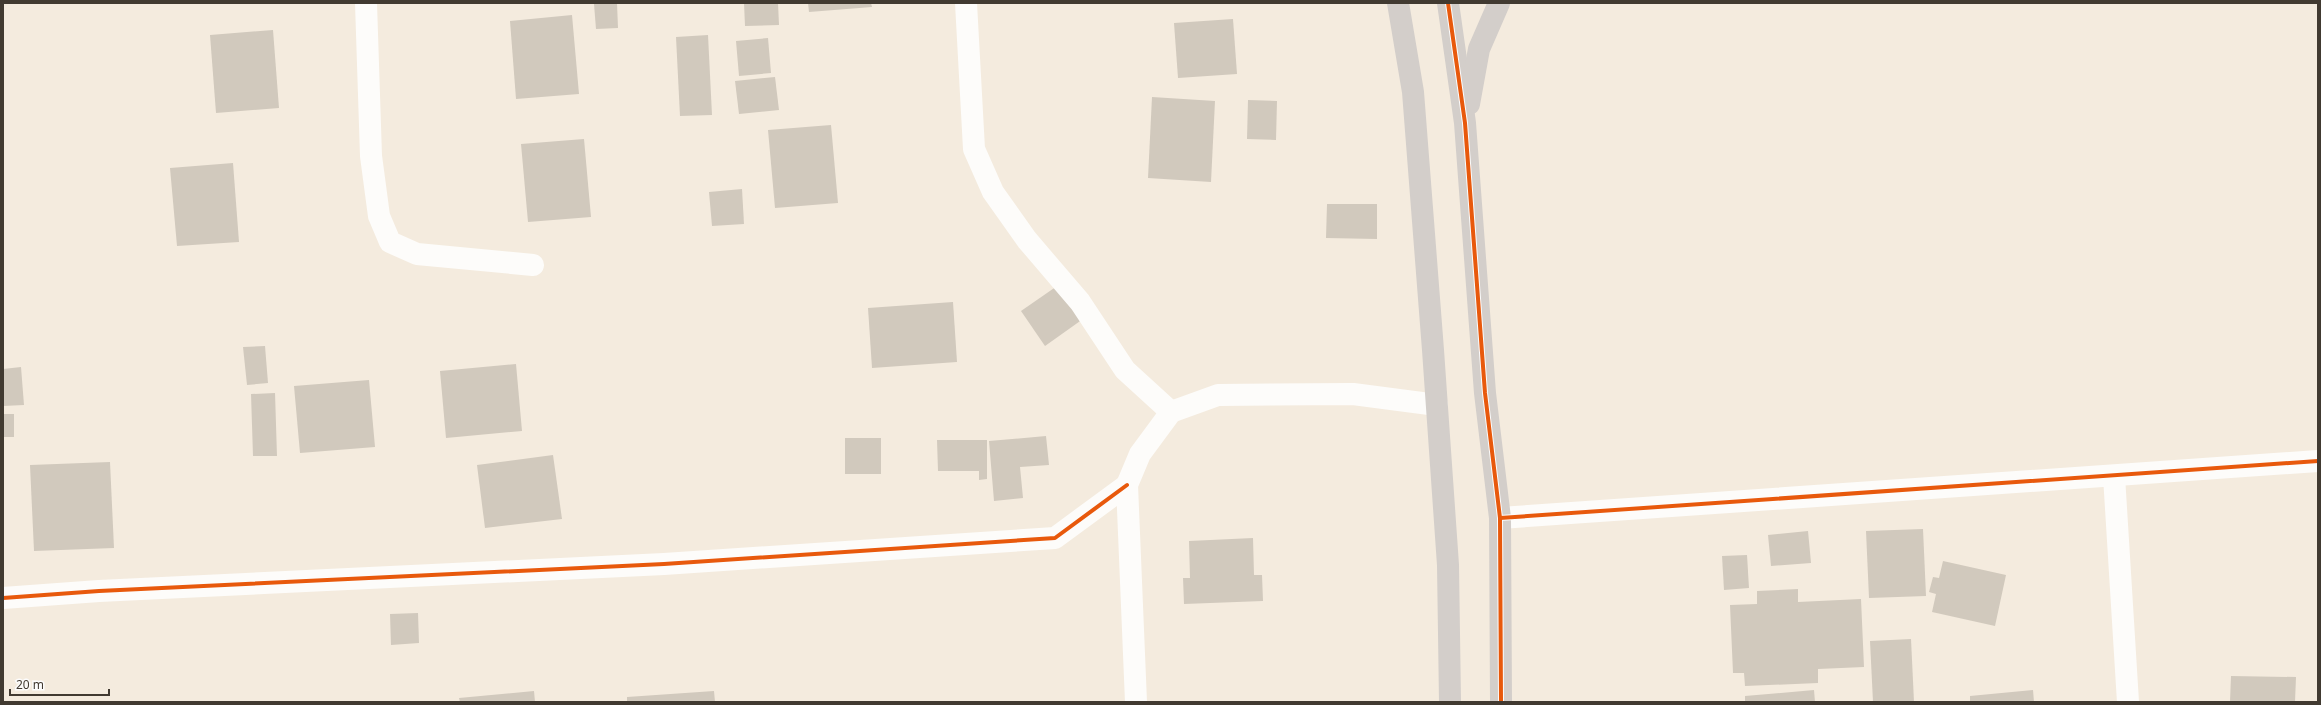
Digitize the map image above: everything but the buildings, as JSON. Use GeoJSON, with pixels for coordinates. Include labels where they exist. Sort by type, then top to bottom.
{"type":"FeatureCollection","features":[{"type":"Feature","properties":{"kind":"street"},"geometry":{"type":"LineString","coordinates":[[366,3],[371,156],[379,216],[390,242],[417,254],[533,265]]}},
{"type":"Feature","properties":{"kind":"street"},"geometry":{"type":"LineString","coordinates":[[966,3],[974,149],[993,192],[1027,240],[1080,302],[1125,370],[1171,412]]}},
{"type":"Feature","properties":{"kind":"street"},"geometry":{"type":"LineString","coordinates":[[1398,3],[1413,92],[1437,405],[1448,565],[1450,702]]}},
{"type":"Feature","properties":{"kind":"street"},"geometry":{"type":"LineString","coordinates":[[1448,3],[1465,123],[1485,393],[1500,518],[1501,702]]}},
{"type":"Feature","properties":{"kind":"street"},"geometry":{"type":"LineString","coordinates":[[1465,123],[1479,49],[1499,3]]}},
{"type":"Feature","properties":{"kind":"street"},"geometry":{"type":"LineString","coordinates":[[1136,702],[1127,485],[1140,454],[1171,412],[1218,395],[1353,394],[1437,405]]}},
{"type":"Feature","properties":{"kind":"street"},"geometry":{"type":"LineString","coordinates":[[1500,518],[2318,461]]}},
{"type":"Feature","properties":{"kind":"street"},"geometry":{"type":"LineString","coordinates":[[2114,476],[2128,702]]}},
{"type":"Feature","properties":{"kind":"street"},"geometry":{"type":"LineString","coordinates":[[3,598],[99,591],[664,564],[1055,538],[1127,485]]}},
{"type":"Feature","properties":{"kind":"cycle path"},"geometry":{"type":"LineString","coordinates":[[1448,3],[1465,123],[1485,393],[1500,518],[1501,702]]}},
{"type":"Feature","properties":{"kind":"cycle path"},"geometry":{"type":"LineString","coordinates":[[1500,518],[2318,461]]}},
{"type":"Feature","properties":{"kind":"cycle path"},"geometry":{"type":"LineString","coordinates":[[3,598],[99,591],[664,564],[1055,538],[1127,485]]}}]}
